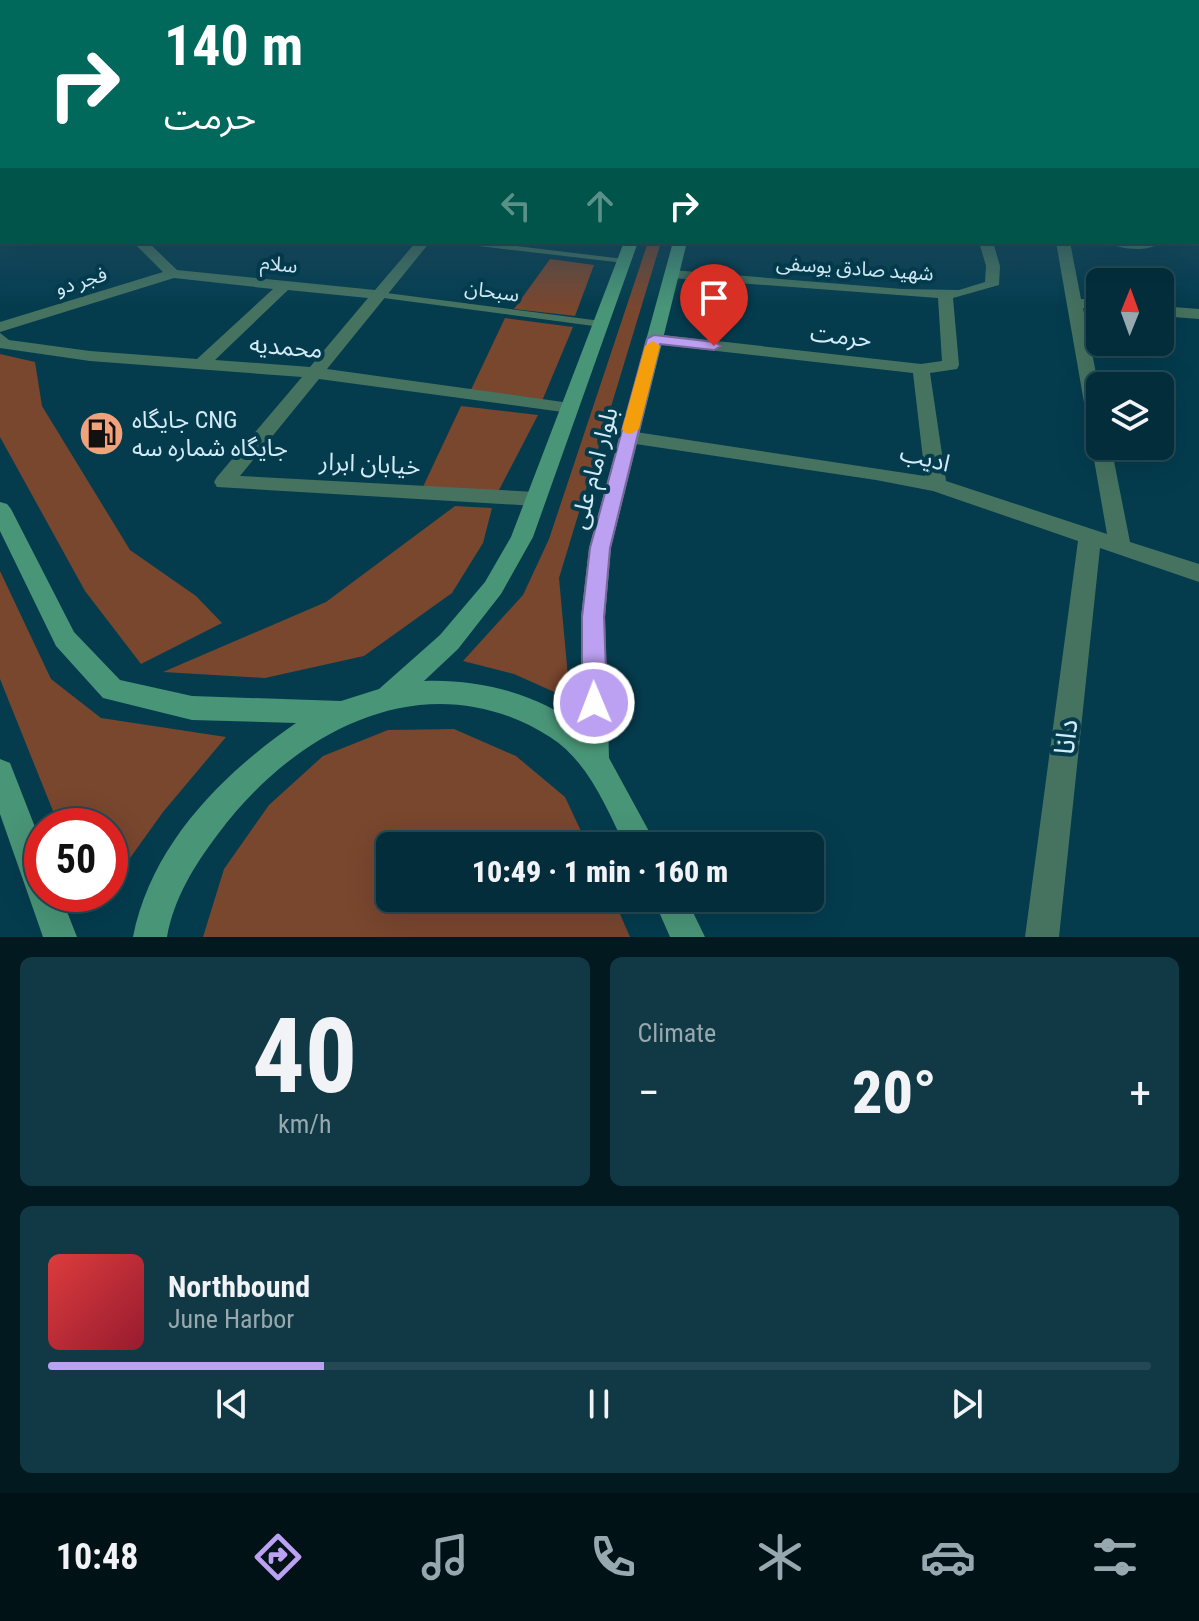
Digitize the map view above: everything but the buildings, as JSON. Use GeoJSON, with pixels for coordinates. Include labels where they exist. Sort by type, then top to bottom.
{"type":"FeatureCollection","features":[{"type":"Feature","properties":{"kind":"main road","name":"بلوار امام علی"},"geometry":{"type":"LineString","coordinates":[[595,760],[593,617],[600,548],[680,244]]}},
{"type":"Feature","properties":{"kind":"main road","name":"بلوار امام علی"},"geometry":{"type":"LineString","coordinates":[[389,697],[449,642],[493,588],[522,537],[628,252]]}},
{"type":"Feature","properties":{"kind":"main road"},"geometry":{"type":"LineString","coordinates":[[0,509],[65,639],[112,690],[192,708],[341,712]]}},
{"type":"Feature","properties":{"kind":"main road"},"geometry":{"type":"LineString","coordinates":[[150,937],[177,867],[211,814],[251,771],[295,736],[341,712],[389,697],[435,691],[480,694],[509,703],[562,729],[595,760],[634,832]]}},
{"type":"Feature","properties":{"kind":"main road"},"geometry":{"type":"LineString","coordinates":[[0,773],[24,838]]}},
{"type":"Feature","properties":{"kind":"main road"},"geometry":{"type":"LineString","coordinates":[[51,912],[60,937]]}},
{"type":"Feature","properties":{"kind":"main road"},"geometry":{"type":"LineString","coordinates":[[677,912],[689,935]]}},
{"type":"Feature","properties":{"kind":"street"},"geometry":{"type":"LineString","coordinates":[[142,244],[173,274]]}},
{"type":"Feature","properties":{"kind":"street","name":"خیابان ابرار"},"geometry":{"type":"LineString","coordinates":[[421,244],[224,482],[536,499]]}},
{"type":"Feature","properties":{"kind":"street","name":"شهید صادق یوسفی"},"geometry":{"type":"LineString","coordinates":[[672,274],[902,293],[960,294],[992,285],[993,266],[987,244]]}},
{"type":"Feature","properties":{"kind":"street"},"geometry":{"type":"LineString","coordinates":[[1063,244],[1087,372]]}},
{"type":"Feature","properties":{"kind":"street"},"geometry":{"type":"LineString","coordinates":[[1137,244],[1149,245]]}},
{"type":"Feature","properties":{"kind":"street","name":"سلام"},"geometry":{"type":"LineString","coordinates":[[173,274],[379,295]]}},
{"type":"Feature","properties":{"kind":"street","name":"فجر دو"},"geometry":{"type":"LineString","coordinates":[[0,327],[173,274]]}},
{"type":"Feature","properties":{"kind":"street"},"geometry":{"type":"LineString","coordinates":[[201,364],[285,285]]}},
{"type":"Feature","properties":{"kind":"street"},"geometry":{"type":"LineString","coordinates":[[936,485],[921,369],[951,365],[945,294]]}},
{"type":"Feature","properties":{"kind":"street"},"geometry":{"type":"LineString","coordinates":[[1074,303],[1086,304]]}},
{"type":"Feature","properties":{"kind":"street"},"geometry":{"type":"LineString","coordinates":[[1174,312],[1199,314]]}},
{"type":"Feature","properties":{"kind":"street","name":"محمدیه"},"geometry":{"type":"LineString","coordinates":[[0,338],[4,344],[90,356],[315,373],[570,408]]}},
{"type":"Feature","properties":{"kind":"street","name":"حرمت"},"geometry":{"type":"LineString","coordinates":[[654,339],[921,369]]}},
{"type":"Feature","properties":{"kind":"street","name":"ادیب"},"geometry":{"type":"LineString","coordinates":[[629,437],[876,473],[936,485],[1199,573]]}},
{"type":"Feature","properties":{"kind":"street"},"geometry":{"type":"LineString","coordinates":[[1104,460],[1120,546]]}},
{"type":"Feature","properties":{"kind":"street","name":"دانا"},"geometry":{"type":"LineString","coordinates":[[1042,937],[1090,536]]}},
{"type":"Feature","properties":{"kind":"lane"},"geometry":{"type":"LineString","coordinates":[[495,244],[628,252]]}},
{"type":"Feature","properties":{"kind":"lane","name":"سبحان"},"geometry":{"type":"LineString","coordinates":[[379,295],[601,324]]}},
{"type":"Feature","properties":{"kind":"shaded area"},"geometry":{"type":"Polygon","coordinates":[[[647,244],[660,244],[559,578],[570,699],[514,674],[463,661],[523,595],[549,539],[647,244]]]}},
{"type":"Feature","properties":{"kind":"shaded area"},"geometry":{"type":"Polygon","coordinates":[[[550,259],[594,265],[575,316],[514,309],[550,259]]]}},
{"type":"Feature","properties":{"kind":"shaded area"},"geometry":{"type":"Polygon","coordinates":[[[505,318],[573,327],[542,401],[469,394],[505,318]]]}},
{"type":"Feature","properties":{"kind":"shaded area"},"geometry":{"type":"Polygon","coordinates":[[[0,354],[35,362],[42,406],[130,550],[196,596],[222,623],[141,664],[85,591],[0,437],[0,354]]]}},
{"type":"Feature","properties":{"kind":"shaded area"},"geometry":{"type":"Polygon","coordinates":[[[461,406],[538,415],[499,490],[421,491],[461,406]]]}},
{"type":"Feature","properties":{"kind":"shaded area"},"geometry":{"type":"Polygon","coordinates":[[[455,506],[492,508],[483,543],[452,593],[364,656],[265,678],[163,672],[326,602],[455,506]]]}},
{"type":"Feature","properties":{"kind":"shaded area"},"geometry":{"type":"Polygon","coordinates":[[[0,571],[51,679],[101,718],[226,737],[163,812],[128,861],[128,808],[52,808],[0,679],[0,571]]]}},
{"type":"Feature","properties":{"kind":"shaded area"},"geometry":{"type":"Polygon","coordinates":[[[454,729],[516,756],[565,797],[581,832],[376,832],[376,912],[619,912],[630,937],[203,937],[224,869],[269,805],[323,756],[388,730],[454,729]]]}},
{"type":"Feature","properties":{"kind":"slow traffic"},"geometry":{"type":"LineString","coordinates":[[631,429],[653,346]]}},
{"type":"Feature","properties":{"kind":"place","name":"جایگاه CNG جایگاه شماره سه"},"geometry":{"type":"Point","coordinates":[101,434]}},
{"type":"Feature","properties":{"kind":"route"},"geometry":{"type":"LineString","coordinates":[[594,703],[593,617],[600,548],[654,339],[714,346]]}}]}
